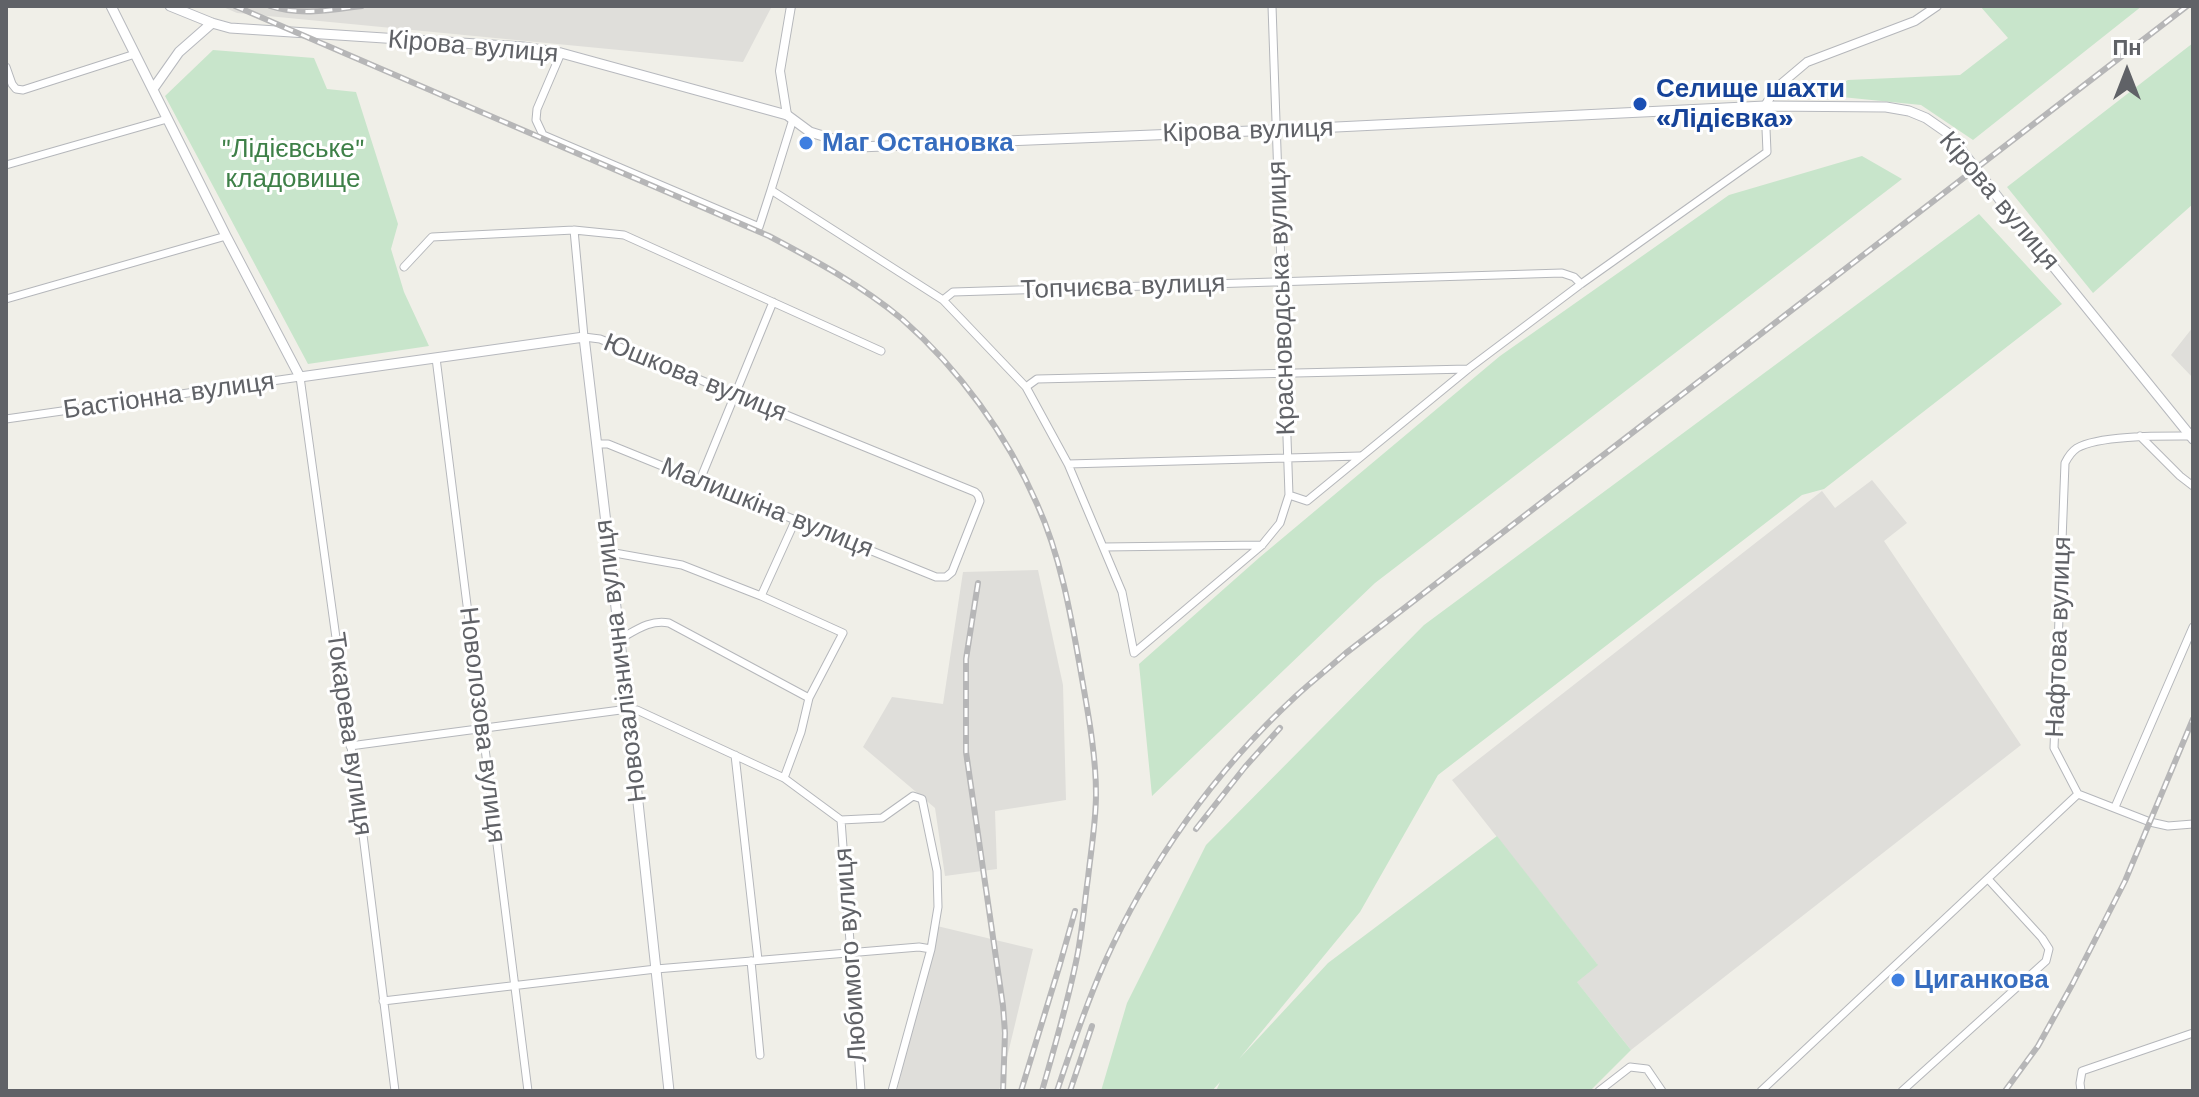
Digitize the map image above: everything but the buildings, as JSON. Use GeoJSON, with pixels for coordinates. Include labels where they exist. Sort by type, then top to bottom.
{"type":"FeatureCollection","features":[{"type":"Feature","properties":{"kind":"main road","name":"Бастіонна вулиця"},"geometry":{"type":"LineString","coordinates":[[111,6],[300,377]]}},
{"type":"Feature","properties":{"kind":"main road","name":"Кірова вулиця"},"geometry":{"type":"LineString","coordinates":[[170,6],[212,23],[243,29],[523,47],[561,53],[790,117],[810,132],[859,147],[1765,106],[1886,107],[1909,111],[1926,118],[1949,134],[2191,438]]}},
{"type":"Feature","properties":{"kind":"main road"},"geometry":{"type":"LineString","coordinates":[[153,89],[179,52],[212,23]]}},
{"type":"Feature","properties":{"kind":"main road","name":"Юшкова вулиця"},"geometry":{"type":"LineString","coordinates":[[300,377],[584,337]]}},
{"type":"Feature","properties":{"kind":"main road","name":"Новозалізнична вулиця"},"geometry":{"type":"LineString","coordinates":[[584,337],[669,1091]]}},
{"type":"Feature","properties":{"kind":"street"},"geometry":{"type":"LineString","coordinates":[[561,53],[537,109],[536,120],[543,135],[759,227],[790,117],[780,71],[791,6]]}},
{"type":"Feature","properties":{"kind":"street","name":"Красноводська вулиця"},"geometry":{"type":"LineString","coordinates":[[1272,6],[1289,495]]}},
{"type":"Feature","properties":{"kind":"street"},"geometry":{"type":"LineString","coordinates":[[771,190],[943,300],[1026,387],[1068,464],[1104,547],[1122,592],[1134,653],[1262,545],[1280,523],[1289,495],[1307,501],[1468,369],[1581,284],[1767,152],[1765,106],[1775,89],[1807,62],[1915,21],[1937,6]]}},
{"type":"Feature","properties":{"kind":"street"},"geometry":{"type":"LineString","coordinates":[[6,67],[12,84],[16,89],[23,90],[135,54]]}},
{"type":"Feature","properties":{"kind":"street"},"geometry":{"type":"LineString","coordinates":[[6,165],[167,119]]}},
{"type":"Feature","properties":{"kind":"street"},"geometry":{"type":"LineString","coordinates":[[404,267],[432,237],[574,230],[624,235],[881,351]]}},
{"type":"Feature","properties":{"kind":"street","name":"Новозалізнична вулиця"},"geometry":{"type":"LineString","coordinates":[[574,230],[584,337]]}},
{"type":"Feature","properties":{"kind":"street"},"geometry":{"type":"LineString","coordinates":[[6,299],[226,236]]}},
{"type":"Feature","properties":{"kind":"street","name":"Топчиєва вулиця"},"geometry":{"type":"LineString","coordinates":[[943,300],[953,292],[1562,273],[1574,277],[1581,284]]}},
{"type":"Feature","properties":{"kind":"street"},"geometry":{"type":"LineString","coordinates":[[700,480],[773,302]]}},
{"type":"Feature","properties":{"kind":"street","name":"Юшкова вулиця"},"geometry":{"type":"LineString","coordinates":[[584,337],[594,337],[978,495],[979,505],[952,572],[946,577],[936,577]]}},
{"type":"Feature","properties":{"kind":"street","name":"Новолозова вулиця"},"geometry":{"type":"LineString","coordinates":[[436,358],[528,1091]]}},
{"type":"Feature","properties":{"kind":"street"},"geometry":{"type":"LineString","coordinates":[[1026,387],[1037,379],[1468,369]]}},
{"type":"Feature","properties":{"kind":"street","name":"Бастіонна вулиця"},"geometry":{"type":"LineString","coordinates":[[6,419],[300,377]]}},
{"type":"Feature","properties":{"kind":"street","name":"Токарева вулиця"},"geometry":{"type":"LineString","coordinates":[[300,377],[395,1091]]}},
{"type":"Feature","properties":{"kind":"street"},"geometry":{"type":"LineString","coordinates":[[2140,436],[2193,486]]}},
{"type":"Feature","properties":{"kind":"street","name":"Нафтова вулиця"},"geometry":{"type":"LineString","coordinates":[[2078,794],[2054,748],[2065,463],[2073,450],[2084,445],[2140,436],[2191,438]]}},
{"type":"Feature","properties":{"kind":"street","name":"Малишкіна вулиця"},"geometry":{"type":"LineString","coordinates":[[597,444],[608,444],[700,480],[936,577]]}},
{"type":"Feature","properties":{"kind":"street"},"geometry":{"type":"LineString","coordinates":[[1068,464],[1360,456]]}},
{"type":"Feature","properties":{"kind":"street"},"geometry":{"type":"LineString","coordinates":[[761,596],[796,519]]}},
{"type":"Feature","properties":{"kind":"street"},"geometry":{"type":"LineString","coordinates":[[1104,547],[1262,545]]}},
{"type":"Feature","properties":{"kind":"street"},"geometry":{"type":"LineString","coordinates":[[609,552],[682,565],[843,633],[809,698],[801,732],[784,778]]}},
{"type":"Feature","properties":{"kind":"street"},"geometry":{"type":"LineString","coordinates":[[618,640],[648,624],[659,621],[669,623],[809,698]]}},
{"type":"Feature","properties":{"kind":"street"},"geometry":{"type":"LineString","coordinates":[[2115,807],[2193,627]]}},
{"type":"Feature","properties":{"kind":"street"},"geometry":{"type":"LineString","coordinates":[[350,746],[628,709],[645,712],[784,778],[841,820],[882,818],[913,796],[922,799],[937,871],[938,907],[931,949],[892,1091]]}},
{"type":"Feature","properties":{"kind":"street"},"geometry":{"type":"LineString","coordinates":[[735,755],[760,1055]]}},
{"type":"Feature","properties":{"kind":"street"},"geometry":{"type":"LineString","coordinates":[[1761,1091],[2078,794],[2150,822],[2168,826],[2193,824]]}},
{"type":"Feature","properties":{"kind":"street","name":"Любимого вулиця"},"geometry":{"type":"LineString","coordinates":[[841,820],[861,1091]]}},
{"type":"Feature","properties":{"kind":"street"},"geometry":{"type":"LineString","coordinates":[[1902,1091],[2046,961],[2049,949],[2042,938],[1988,879]]}},
{"type":"Feature","properties":{"kind":"street"},"geometry":{"type":"LineString","coordinates":[[383,1001],[656,969],[919,947],[931,949]]}},
{"type":"Feature","properties":{"kind":"street"},"geometry":{"type":"LineString","coordinates":[[2080,1087],[2082,1071],[2193,1033]]}},
{"type":"Feature","properties":{"kind":"street"},"geometry":{"type":"LineString","coordinates":[[1599,1091],[1630,1067],[1647,1069],[1662,1091]]}},
{"type":"Feature","properties":{"kind":"shaded area"},"geometry":{"type":"Polygon","coordinates":[[[221,6],[772,6],[743,62],[237,13],[221,6]]]}},
{"type":"Feature","properties":{"kind":"shaded area"},"geometry":{"type":"Polygon","coordinates":[[[2193,327],[2193,378],[2171,355],[2193,327]]]}},
{"type":"Feature","properties":{"kind":"shaded area"},"geometry":{"type":"Polygon","coordinates":[[[1872,480],[1907,523],[1884,541],[2021,745],[1631,1050],[1576,981],[1597,964],[1452,780],[1822,491],[1835,508],[1872,480]]]}},
{"type":"Feature","properties":{"kind":"shaded area"},"geometry":{"type":"Polygon","coordinates":[[[1038,570],[1063,685],[1066,800],[995,811],[997,869],[945,876],[935,808],[863,747],[892,697],[943,704],[963,572],[1038,570]]]}},
{"type":"Feature","properties":{"kind":"shaded area"},"geometry":{"type":"Polygon","coordinates":[[[937,926],[1033,949],[999,1091],[897,1091],[937,926]]]}},
{"type":"Feature","properties":{"kind":"green space"},"geometry":{"type":"Polygon","coordinates":[[[1980,6],[2142,6],[1973,140],[1921,105],[1822,95],[1848,80],[1960,75],[2008,38],[1980,6]]]}},
{"type":"Feature","properties":{"kind":"green space"},"geometry":{"type":"Polygon","coordinates":[[[2193,43],[2193,204],[2093,293],[2007,187],[2193,43]]]}},
{"type":"Feature","properties":{"kind":"green space","name":"\"Лідієвське\" кладовище"},"geometry":{"type":"Polygon","coordinates":[[[213,50],[314,58],[327,89],[356,92],[398,224],[391,249],[404,292],[429,346],[308,364],[165,96],[213,50]]]}},
{"type":"Feature","properties":{"kind":"green space"},"geometry":{"type":"Polygon","coordinates":[[[1862,156],[1902,179],[1375,583],[1152,796],[1139,664],[1260,557],[1500,356],[1729,195],[1862,156]]]}},
{"type":"Feature","properties":{"kind":"green space"},"geometry":{"type":"Polygon","coordinates":[[[1979,214],[2062,304],[1824,489],[1802,495],[1438,775],[1360,912],[1239,1059],[1328,963],[1497,836],[1598,965],[1577,982],[1631,1050],[1590,1091],[1216,1091],[1220,1082],[1212,1091],[1101,1091],[1127,1003],[1206,845],[1424,625],[1979,214]]]}},
{"type":"Feature","properties":{"kind":"railway"},"geometry":{"type":"LineString","coordinates":[[235,6],[787,245],[854,284],[902,319],[943,359],[980,404],[1025,478],[1053,545],[1073,630],[1095,764],[1095,815],[1080,941],[1042,1091]]}},
{"type":"Feature","properties":{"kind":"railway"},"geometry":{"type":"LineString","coordinates":[[270,6],[304,11],[362,6]]}},
{"type":"Feature","properties":{"kind":"railway"},"geometry":{"type":"LineString","coordinates":[[1057,1091],[1097,980],[1141,891],[1211,788],[1295,697],[1346,653],[2187,6]]}},
{"type":"Feature","properties":{"kind":"railway"},"geometry":{"type":"LineString","coordinates":[[978,583],[966,659],[966,752],[1003,1006],[1003,1091]]}},
{"type":"Feature","properties":{"kind":"railway"},"geometry":{"type":"LineString","coordinates":[[2005,1091],[2038,1046],[2125,881],[2193,719]]}},
{"type":"Feature","properties":{"kind":"railway"},"geometry":{"type":"LineString","coordinates":[[1196,829],[1280,728]]}},
{"type":"Feature","properties":{"kind":"railway"},"geometry":{"type":"LineString","coordinates":[[1021,1091],[1075,911]]}},
{"type":"Feature","properties":{"kind":"railway"},"geometry":{"type":"LineString","coordinates":[[1070,1091],[1092,1026]]}},
{"type":"Feature","properties":{"kind":"place","name":"Селище шахти «Лідієвка»"},"geometry":{"type":"Point","coordinates":[1640,104]}},
{"type":"Feature","properties":{"kind":"place","name":"Маг Остановка"},"geometry":{"type":"Point","coordinates":[806,143]}},
{"type":"Feature","properties":{"kind":"place","name":"Циганкова"},"geometry":{"type":"Point","coordinates":[1898,980]}}]}
